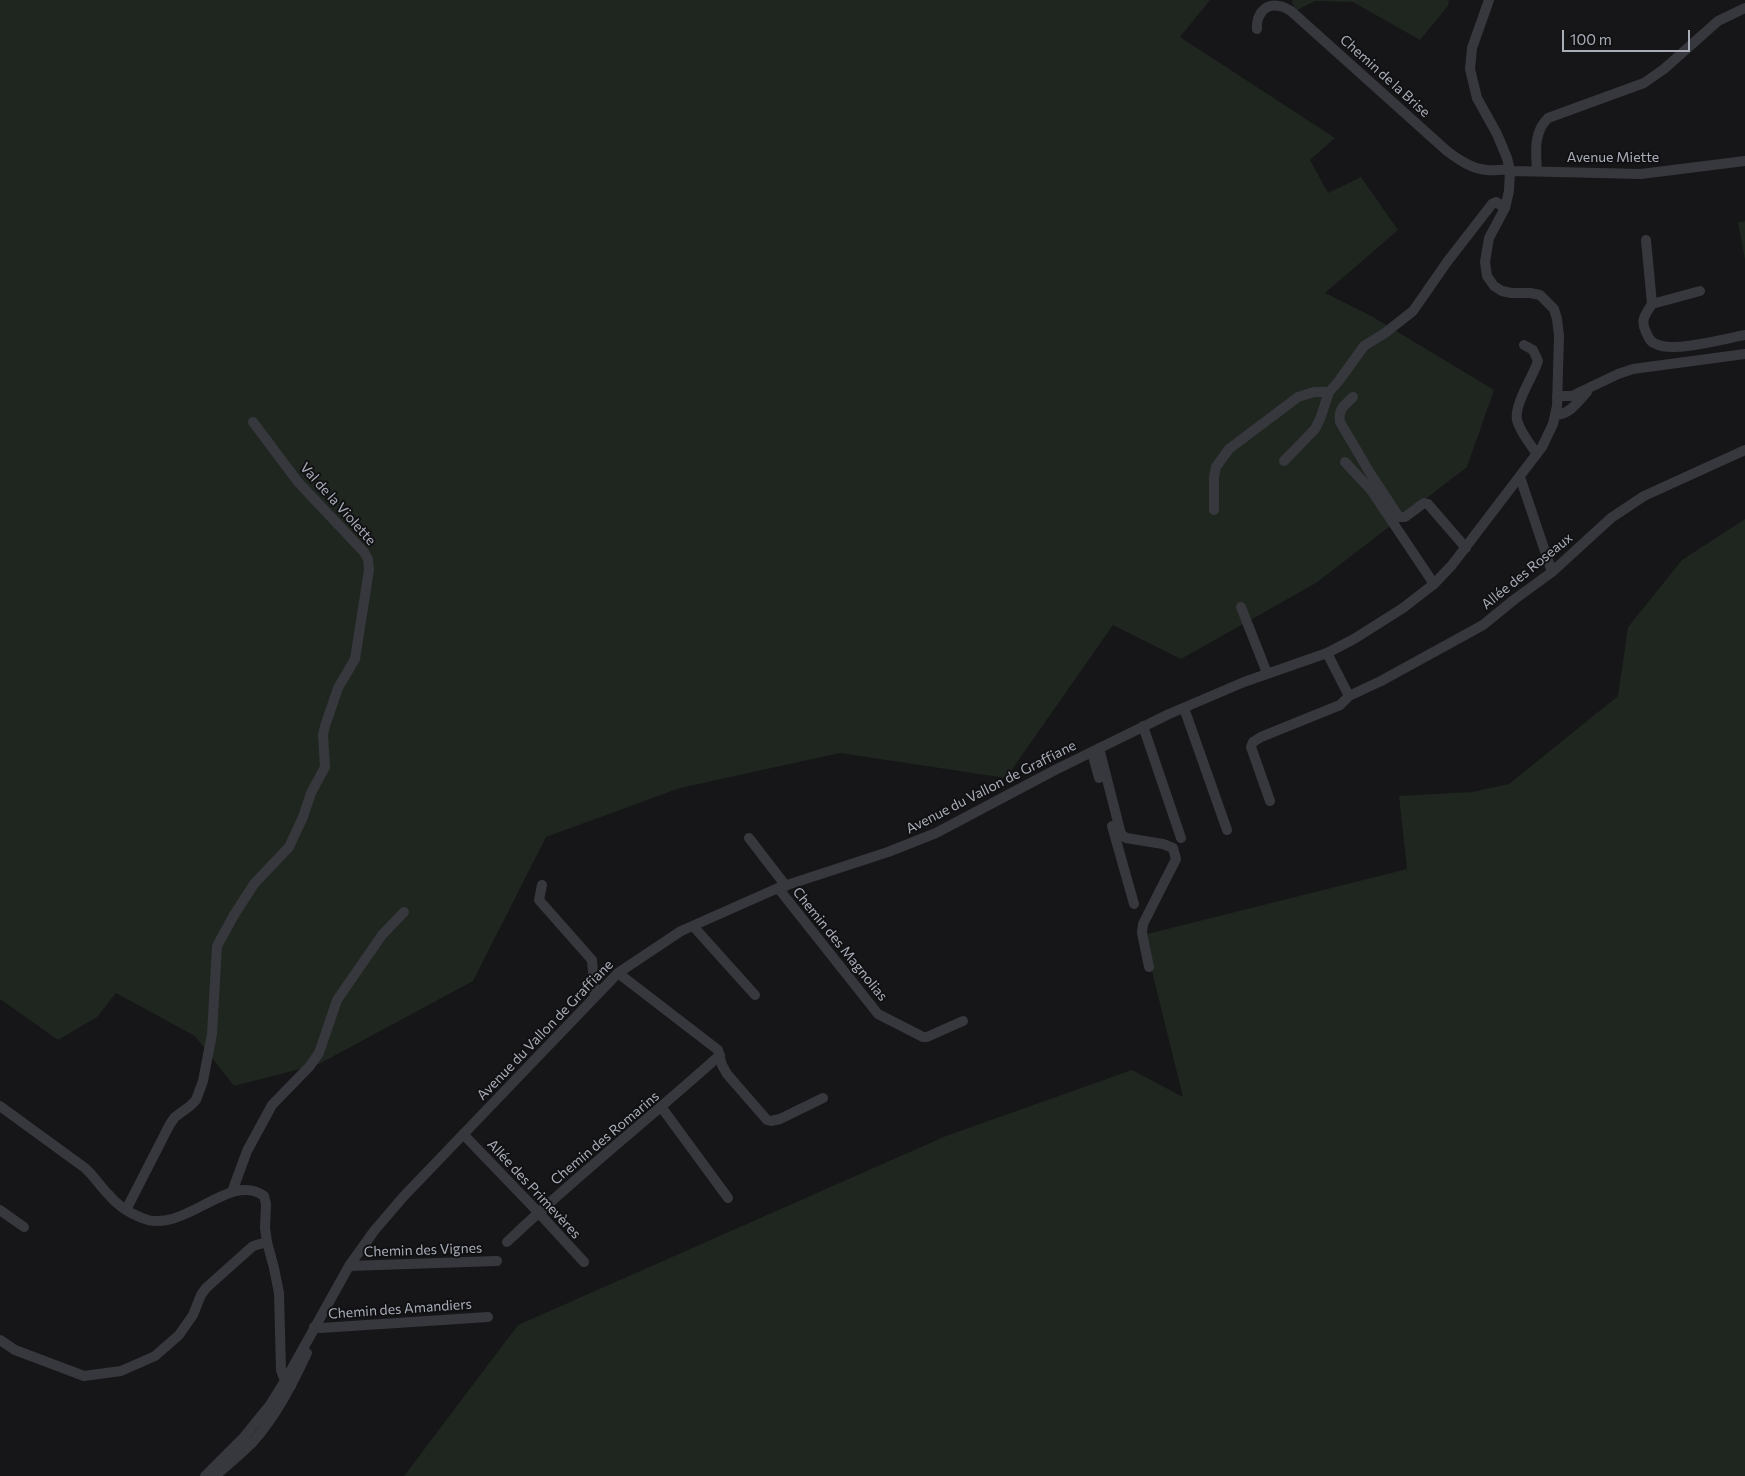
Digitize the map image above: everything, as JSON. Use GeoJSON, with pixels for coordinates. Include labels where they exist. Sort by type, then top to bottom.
{"type":"FeatureCollection","features":[{"type":"Feature","properties":{"kind":"street"},"geometry":{"type":"LineString","coordinates":[[1490,0],[1472,48],[1470,69],[1473,89],[1504,149],[1510,170]]}},
{"type":"Feature","properties":{"kind":"street","name":"Chemin de la Brise"},"geometry":{"type":"LineString","coordinates":[[1257,28],[1256,20],[1261,12],[1270,7],[1279,6],[1291,11],[1453,155],[1477,168],[1490,170],[1504,168],[1510,170]]}},
{"type":"Feature","properties":{"kind":"street"},"geometry":{"type":"LineString","coordinates":[[1537,171],[1536,139],[1542,124],[1548,118],[1644,83],[1664,69],[1718,21],[1745,8]]}},
{"type":"Feature","properties":{"kind":"street","name":"Avenue Miette"},"geometry":{"type":"LineString","coordinates":[[1510,170],[1641,174],[1745,161]]}},
{"type":"Feature","properties":{"kind":"street","name":"Avenue du Vallon de Graffiane"},"geometry":{"type":"LineString","coordinates":[[215,1476],[253,1442],[272,1417],[349,1266],[379,1225],[463,1134],[618,973],[681,931],[782,887],[888,852],[936,833],[1143,726],[1267,673],[1327,653],[1386,620],[1434,584],[1466,548],[1537,454],[1547,439],[1556,414],[1559,336],[1554,309],[1540,295],[1530,292],[1511,293],[1502,291],[1494,286],[1487,276],[1485,262],[1489,238],[1505,208],[1510,191],[1510,170]]}},
{"type":"Feature","properties":{"kind":"street"},"geometry":{"type":"LineString","coordinates":[[1284,461],[1315,428],[1329,392],[1364,346],[1385,333],[1413,311],[1492,204],[1496,202],[1505,208]]}},
{"type":"Feature","properties":{"kind":"street"},"geometry":{"type":"LineString","coordinates":[[1646,240],[1652,304],[1642,319],[1643,326],[1650,340],[1656,344],[1671,348],[1745,335]]}},
{"type":"Feature","properties":{"kind":"street"},"geometry":{"type":"LineString","coordinates":[[1652,304],[1700,291]]}},
{"type":"Feature","properties":{"kind":"street"},"geometry":{"type":"LineString","coordinates":[[1524,345],[1533,350],[1538,361],[1518,409],[1517,418],[1522,432],[1537,454]]}},
{"type":"Feature","properties":{"kind":"street"},"geometry":{"type":"LineString","coordinates":[[1557,396],[1572,396],[1633,369],[1745,354]]}},
{"type":"Feature","properties":{"kind":"street"},"geometry":{"type":"LineString","coordinates":[[1556,414],[1570,410],[1591,387]]}},
{"type":"Feature","properties":{"kind":"street"},"geometry":{"type":"LineString","coordinates":[[1214,510],[1214,477],[1216,467],[1229,449],[1298,397],[1314,392],[1329,392]]}},
{"type":"Feature","properties":{"kind":"street"},"geometry":{"type":"LineString","coordinates":[[1353,397],[1342,408],[1339,414],[1340,422],[1399,517],[1405,517],[1424,503],[1428,504],[1466,548]]}},
{"type":"Feature","properties":{"kind":"street","name":"Val de la Violette"},"geometry":{"type":"LineString","coordinates":[[126,1210],[170,1124],[175,1117],[196,1100],[200,1090],[212,1034],[217,946],[254,884],[289,847],[311,793],[325,767],[323,743],[325,726],[338,688],[355,659],[369,570],[368,559],[364,552],[298,482],[253,422]]}},
{"type":"Feature","properties":{"kind":"street","name":"Allée des Roseaux"},"geometry":{"type":"LineString","coordinates":[[1270,801],[1251,747],[1252,742],[1340,705],[1349,696],[1483,625],[1552,572],[1611,518],[1644,496],[1745,450]]}},
{"type":"Feature","properties":{"kind":"street"},"geometry":{"type":"LineString","coordinates":[[1345,462],[1371,490],[1434,584]]}},
{"type":"Feature","properties":{"kind":"street"},"geometry":{"type":"LineString","coordinates":[[1520,477],[1552,572]]}},
{"type":"Feature","properties":{"kind":"street"},"geometry":{"type":"LineString","coordinates":[[1241,607],[1267,673]]}},
{"type":"Feature","properties":{"kind":"street"},"geometry":{"type":"LineString","coordinates":[[1327,653],[1349,696]]}},
{"type":"Feature","properties":{"kind":"street"},"geometry":{"type":"LineString","coordinates":[[1184,708],[1227,830]]}},
{"type":"Feature","properties":{"kind":"street"},"geometry":{"type":"LineString","coordinates":[[1143,726],[1181,838]]}},
{"type":"Feature","properties":{"kind":"street"},"geometry":{"type":"LineString","coordinates":[[1095,750],[1134,904]]}},
{"type":"Feature","properties":{"kind":"street"},"geometry":{"type":"LineString","coordinates":[[1095,750],[1122,834],[1126,838],[1162,844],[1173,848],[1176,859],[1143,924],[1142,932],[1149,967]]}},
{"type":"Feature","properties":{"kind":"street"},"geometry":{"type":"LineString","coordinates":[[749,838],[782,887]]}},
{"type":"Feature","properties":{"kind":"street"},"geometry":{"type":"LineString","coordinates":[[542,885],[539,900],[592,960],[595,996]]}},
{"type":"Feature","properties":{"kind":"street","name":"Chemin des Magnolias"},"geometry":{"type":"LineString","coordinates":[[782,887],[878,1014],[923,1037],[928,1037],[963,1020]]}},
{"type":"Feature","properties":{"kind":"street"},"geometry":{"type":"LineString","coordinates":[[232,1192],[247,1151],[272,1105],[309,1067],[319,1053],[337,1000],[382,935],[404,912]]}},
{"type":"Feature","properties":{"kind":"street"},"geometry":{"type":"LineString","coordinates":[[693,926],[755,995]]}},
{"type":"Feature","properties":{"kind":"street"},"geometry":{"type":"LineString","coordinates":[[618,973],[712,1044],[718,1050],[722,1065],[727,1074],[767,1120],[775,1121],[823,1098]]}},
{"type":"Feature","properties":{"kind":"street","name":"Chemin des Romarins"},"geometry":{"type":"LineString","coordinates":[[507,1242],[538,1212],[662,1108],[720,1055]]}},
{"type":"Feature","properties":{"kind":"street"},"geometry":{"type":"LineString","coordinates":[[0,1106],[85,1168],[96,1178],[108,1194],[126,1210],[149,1221],[167,1220],[205,1206],[232,1192],[248,1189],[260,1192],[264,1196],[266,1204],[266,1242],[278,1284],[281,1370],[288,1384]]}},
{"type":"Feature","properties":{"kind":"street"},"geometry":{"type":"LineString","coordinates":[[662,1108],[728,1198]]}},
{"type":"Feature","properties":{"kind":"street","name":"Allée des Primevères"},"geometry":{"type":"LineString","coordinates":[[463,1134],[584,1262]]}},
{"type":"Feature","properties":{"kind":"street"},"geometry":{"type":"LineString","coordinates":[[0,1210],[24,1227]]}},
{"type":"Feature","properties":{"kind":"street"},"geometry":{"type":"LineString","coordinates":[[0,1340],[15,1350],[84,1376],[121,1371],[155,1356],[164,1349],[185,1327],[206,1288],[254,1246],[266,1242]]}},
{"type":"Feature","properties":{"kind":"street","name":"Chemin des Vignes"},"geometry":{"type":"LineString","coordinates":[[349,1266],[497,1261]]}},
{"type":"Feature","properties":{"kind":"street","name":"Chemin des Amandiers"},"geometry":{"type":"LineString","coordinates":[[316,1328],[488,1317]]}},
{"type":"Feature","properties":{"kind":"street","name":"Avenue du Vallon de Graffiane"},"geometry":{"type":"LineString","coordinates":[[204,1476],[255,1425],[288,1384]]}},
{"type":"Feature","properties":{"kind":"shaded area"},"geometry":{"type":"Polygon","coordinates":[[[0,0],[1210,0],[1180,37],[1335,138],[1310,160],[1328,193],[1361,177],[1398,230],[1325,293],[1373,317],[1494,390],[1467,467],[1316,583],[1181,659],[1113,625],[1006,778],[840,753],[680,788],[546,837],[473,981],[319,1064],[234,1086],[195,1036],[116,993],[97,1017],[58,1040],[0,999],[0,0]]]}},
{"type":"Feature","properties":{"kind":"shaded area"},"geometry":{"type":"Polygon","coordinates":[[[1293,0],[1449,0],[1448,6],[1420,40],[1353,2],[1315,1],[1297,10],[1292,3],[1293,0]]]}},
{"type":"Feature","properties":{"kind":"shaded area"},"geometry":{"type":"Polygon","coordinates":[[[1745,221],[1745,260],[1738,222],[1745,221]]]}},
{"type":"Feature","properties":{"kind":"shaded area"},"geometry":{"type":"Polygon","coordinates":[[[1745,519],[1745,1476],[404,1476],[518,1325],[946,1136],[1132,1070],[1183,1097],[1143,935],[1407,869],[1399,796],[1472,792],[1509,784],[1618,696],[1628,627],[1682,560],[1745,519]]]}}]}
